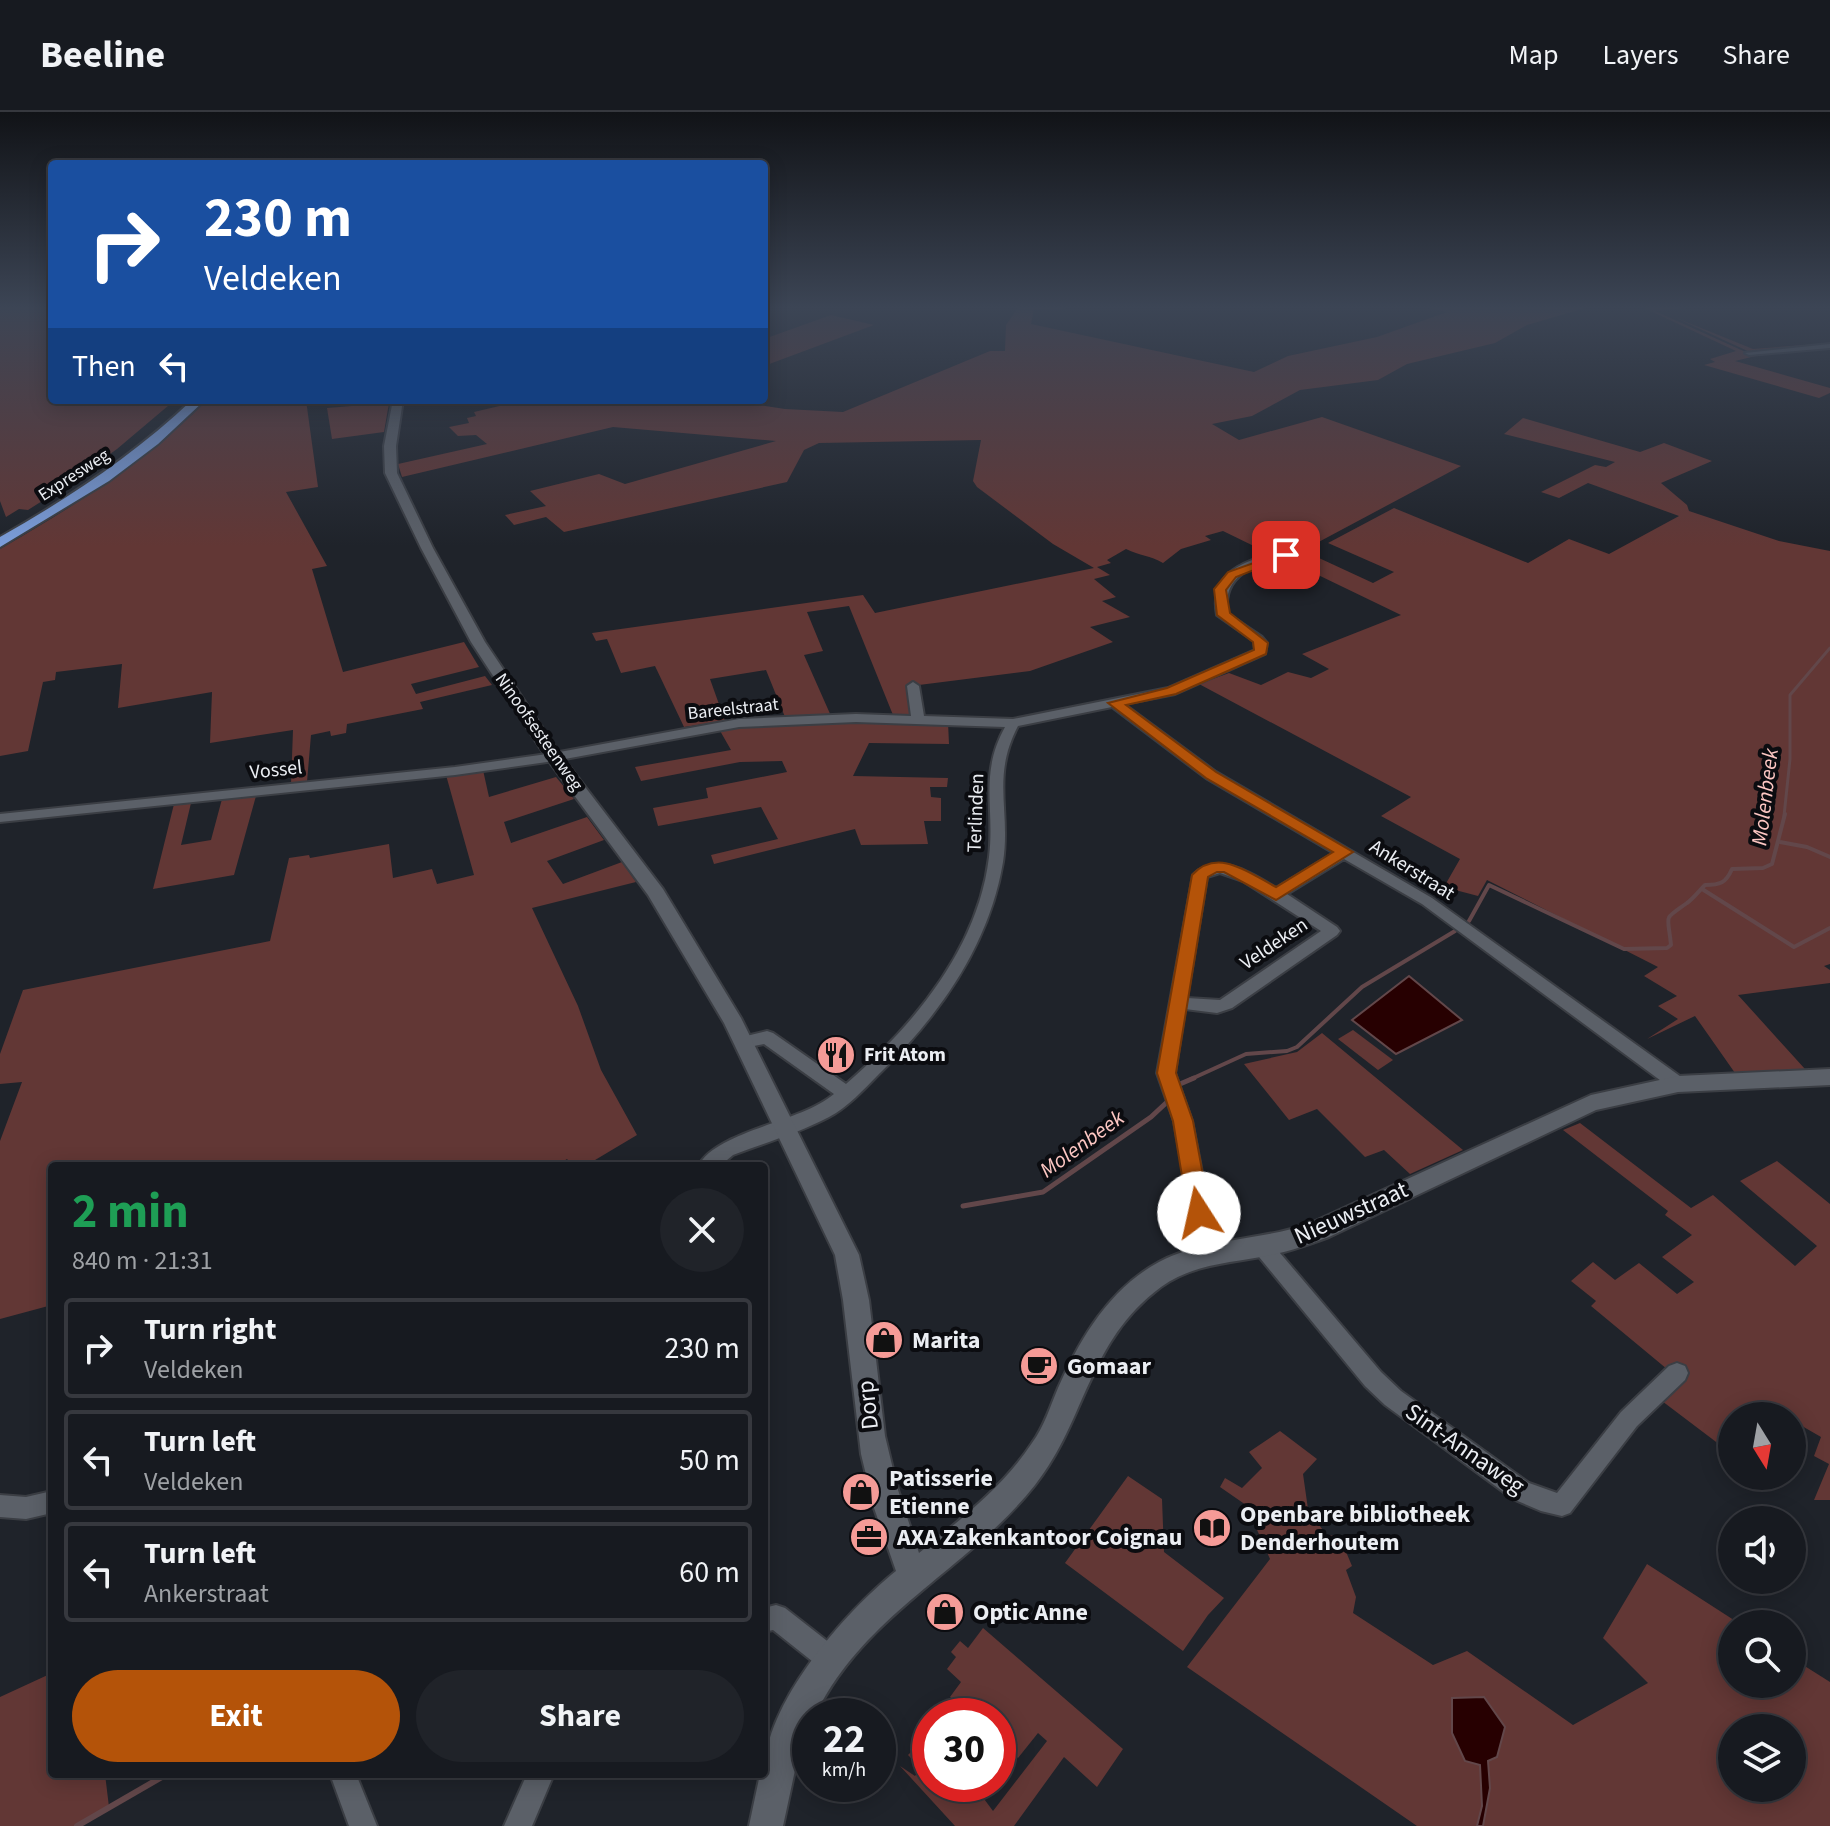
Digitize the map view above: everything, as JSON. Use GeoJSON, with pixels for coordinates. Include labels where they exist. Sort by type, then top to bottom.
{"type":"FeatureCollection","features":[{"type":"Feature","properties":{"kind":"highway","name":"Expresweg"},"geometry":{"type":"LineString","coordinates":[[0,543],[156,427],[180,404]]}},
{"type":"Feature","properties":{"kind":"highway","name":"Expresweg"},"geometry":{"type":"LineString","coordinates":[[0,533],[25,523],[103,479],[158,439],[195,404]]}},
{"type":"Feature","properties":{"kind":"street","name":"Ninoofsesteenweg"},"geometry":{"type":"LineString","coordinates":[[397,404],[389,459],[397,490],[478,642],[554,757],[656,893],[744,1042],[786,1126]]}},
{"type":"Feature","properties":{"kind":"street"},"geometry":{"type":"LineString","coordinates":[[1013,723],[1171,691],[1261,652],[1258,639],[1223,615],[1220,589],[1225,579],[1241,570],[1313,548]]}},
{"type":"Feature","properties":{"kind":"street"},"geometry":{"type":"LineString","coordinates":[[913,686],[918,718]]}},
{"type":"Feature","properties":{"kind":"street","name":"Ankerstraat"},"geometry":{"type":"LineString","coordinates":[[1115,703],[1211,775],[1427,901],[1678,1084]]}},
{"type":"Feature","properties":{"kind":"street","name":"Bareelstraat"},"geometry":{"type":"LineString","coordinates":[[554,757],[739,723],[918,718],[1013,723]]}},
{"type":"Feature","properties":{"kind":"street","name":"Terlinden"},"geometry":{"type":"LineString","coordinates":[[712,1162],[726,1150],[823,1112],[847,1094],[901,1040],[957,968],[974,935],[996,858],[998,755],[1013,723]]}},
{"type":"Feature","properties":{"kind":"street","name":"Vossel"},"geometry":{"type":"LineString","coordinates":[[0,818],[309,787],[554,757]]}},
{"type":"Feature","properties":{"kind":"street","name":"Veldeken"},"geometry":{"type":"LineString","coordinates":[[1276,894],[1345,852]]}},
{"type":"Feature","properties":{"kind":"street","name":"Veldeken"},"geometry":{"type":"LineString","coordinates":[[1178,1002],[1217,1007],[1226,1004],[1332,931],[1276,894],[1228,868],[1214,866],[1200,875],[1178,1002],[1166,1073],[1183,1121],[1208,1255]]}},
{"type":"Feature","properties":{"kind":"street"},"geometry":{"type":"LineString","coordinates":[[744,1042],[767,1037],[847,1094]]}},
{"type":"Feature","properties":{"kind":"street","name":"Nieuwstraat"},"geometry":{"type":"LineString","coordinates":[[913,1577],[964,1539],[1005,1500],[1042,1454],[1090,1346],[1104,1324],[1155,1277],[1177,1265],[1320,1230],[1591,1103],[1678,1084],[1830,1077]]}},
{"type":"Feature","properties":{"kind":"street","name":"Dorp"},"geometry":{"type":"LineString","coordinates":[[786,1126],[847,1255],[857,1293],[871,1435],[885,1500],[913,1577]]}},
{"type":"Feature","properties":{"kind":"street","name":"Sint-Annaweg"},"geometry":{"type":"LineString","coordinates":[[1262,1246],[1363,1367],[1393,1398],[1521,1491],[1541,1500],[1562,1505],[1629,1419],[1677,1373]]}},
{"type":"Feature","properties":{"kind":"street"},"geometry":{"type":"LineString","coordinates":[[0,1506],[29,1509],[48,1503]]}},
{"type":"Feature","properties":{"kind":"street"},"geometry":{"type":"LineString","coordinates":[[766,1826],[773,1779],[781,1754],[811,1690],[861,1623],[913,1577]]}},
{"type":"Feature","properties":{"kind":"street"},"geometry":{"type":"LineString","coordinates":[[768,1619],[776,1617],[831,1660]]}},
{"type":"Feature","properties":{"kind":"street"},"geometry":{"type":"LineString","coordinates":[[345,1778],[363,1826]]}},
{"type":"Feature","properties":{"kind":"street"},"geometry":{"type":"LineString","coordinates":[[518,1826],[539,1778]]}},
{"type":"Feature","properties":{"kind":"shaded area"},"geometry":{"type":"Polygon","coordinates":[[[0,386],[48,386],[48,404],[170,404],[117,449],[28,510],[19,509],[6,517],[0,501],[0,386]]]}},
{"type":"Feature","properties":{"kind":"shaded area"},"geometry":{"type":"Polygon","coordinates":[[[906,386],[1331,386],[1300,390],[1252,416],[1212,424],[1239,440],[1322,417],[1461,466],[1313,545],[1279,552],[1269,547],[1262,550],[1223,531],[1205,536],[1211,540],[1181,549],[1163,563],[1126,549],[1107,560],[1111,563],[1097,567],[1110,575],[1094,579],[1116,597],[1102,601],[1130,617],[1090,627],[1113,642],[1030,671],[911,686],[914,715],[893,715],[849,606],[807,612],[823,651],[804,655],[831,716],[785,717],[766,670],[710,679],[725,721],[684,727],[655,666],[621,673],[607,639],[596,641],[592,633],[863,595],[875,613],[1094,568],[1053,544],[977,487],[973,481],[981,440],[819,443],[804,450],[787,482],[564,532],[546,517],[514,525],[505,515],[546,506],[530,491],[599,474],[625,484],[776,441],[613,427],[402,477],[398,464],[487,444],[476,435],[458,436],[449,427],[469,423],[467,418],[476,416],[474,412],[508,404],[753,404],[843,412],[906,386]]]}},
{"type":"Feature","properties":{"kind":"shaded area"},"geometry":{"type":"Polygon","coordinates":[[[1777,386],[1830,388],[1830,393],[1819,398],[1777,386]]]}},
{"type":"Feature","properties":{"kind":"shaded area"},"geometry":{"type":"Polygon","coordinates":[[[203,404],[307,404],[318,487],[286,492],[327,566],[312,569],[343,672],[464,642],[479,667],[411,684],[416,694],[485,676],[492,685],[420,702],[423,709],[347,724],[346,733],[331,736],[330,731],[311,735],[307,782],[291,784],[293,730],[210,743],[212,692],[118,708],[122,664],[56,672],[55,680],[43,682],[28,751],[0,756],[0,549],[135,463],[203,404]]]}},
{"type":"Feature","properties":{"kind":"shaded area"},"geometry":{"type":"Polygon","coordinates":[[[389,404],[384,432],[332,439],[327,408],[389,404]]]}},
{"type":"Feature","properties":{"kind":"shaded area"},"geometry":{"type":"Polygon","coordinates":[[[1523,418],[1640,452],[1664,443],[1712,461],[1661,483],[1687,505],[1689,511],[1779,541],[1830,551],[1830,964],[1824,966],[1830,970],[1830,983],[1738,995],[1805,1069],[1735,1073],[1695,1016],[1647,1039],[1678,1019],[1658,1006],[1677,996],[1644,976],[1658,967],[1487,880],[1478,896],[1444,887],[1460,859],[1381,816],[1411,797],[1199,684],[1229,673],[1261,685],[1288,672],[1311,678],[1329,669],[1302,654],[1401,615],[1285,559],[1306,552],[1373,583],[1394,572],[1328,543],[1394,508],[1528,563],[1569,539],[1609,554],[1679,516],[1588,483],[1559,498],[1541,492],[1595,465],[1606,467],[1615,462],[1504,434],[1523,418]]]}},
{"type":"Feature","properties":{"kind":"shaded area"},"geometry":{"type":"Polygon","coordinates":[[[816,722],[948,722],[949,744],[869,743],[853,776],[948,778],[947,787],[930,787],[931,797],[941,798],[941,821],[924,821],[928,844],[861,845],[855,829],[714,864],[711,855],[778,839],[761,807],[658,826],[653,808],[708,798],[706,788],[787,772],[782,761],[740,762],[641,781],[635,767],[731,750],[719,729],[816,722]]]}},
{"type":"Feature","properties":{"kind":"shaded area"},"geometry":{"type":"Polygon","coordinates":[[[483,770],[489,797],[556,777],[574,799],[504,822],[511,843],[587,817],[604,840],[547,861],[563,884],[622,862],[636,882],[532,908],[578,1006],[601,1070],[637,1135],[592,1162],[570,1162],[567,1159],[562,1162],[48,1162],[48,1306],[0,1319],[0,1141],[22,1082],[0,1084],[0,1054],[23,990],[270,941],[289,858],[309,855],[310,858],[389,844],[393,878],[432,869],[437,884],[474,875],[446,775],[483,770]]]}},
{"type":"Feature","properties":{"kind":"shaded area"},"geometry":{"type":"Polygon","coordinates":[[[256,796],[234,875],[153,889],[174,804],[191,803],[181,845],[211,840],[222,799],[256,796]]]}},
{"type":"Feature","properties":{"kind":"shaded area"},"geometry":{"type":"Polygon","coordinates":[[[1409,976],[1462,1020],[1396,1054],[1352,1020],[1409,976]]]}},
{"type":"Feature","properties":{"kind":"shaded area"},"geometry":{"type":"Polygon","coordinates":[[[1353,1030],[1393,1060],[1378,1070],[1338,1039],[1353,1030]]]}},
{"type":"Feature","properties":{"kind":"shaded area"},"geometry":{"type":"Polygon","coordinates":[[[1322,1033],[1463,1150],[1410,1174],[1384,1150],[1365,1157],[1317,1109],[1289,1120],[1244,1064],[1297,1052],[1322,1033]]]}},
{"type":"Feature","properties":{"kind":"shaded area"},"geometry":{"type":"Polygon","coordinates":[[[1580,1123],[1691,1208],[1713,1195],[1795,1266],[1817,1246],[1740,1181],[1777,1161],[1830,1204],[1830,1500],[1814,1500],[1829,1464],[1814,1456],[1821,1437],[1806,1428],[1806,1402],[1718,1402],[1718,1443],[1658,1398],[1679,1379],[1591,1306],[1596,1301],[1571,1281],[1593,1262],[1615,1280],[1639,1263],[1677,1294],[1694,1282],[1662,1257],[1692,1235],[1665,1215],[1668,1211],[1563,1130],[1580,1123]]]}},
{"type":"Feature","properties":{"kind":"shaded area"},"geometry":{"type":"Polygon","coordinates":[[[1280,1431],[1317,1459],[1303,1474],[1308,1509],[1327,1536],[1339,1535],[1352,1566],[1346,1570],[1356,1597],[1353,1613],[1433,1665],[1467,1651],[1573,1725],[1648,1683],[1603,1638],[1647,1564],[1718,1610],[1718,1698],[1806,1698],[1806,1667],[1830,1682],[1830,1826],[1417,1826],[1187,1667],[1270,1559],[1246,1505],[1220,1487],[1225,1478],[1242,1488],[1262,1468],[1249,1452],[1280,1431]]]}},
{"type":"Feature","properties":{"kind":"shaded area"},"geometry":{"type":"Polygon","coordinates":[[[1128,1476],[1162,1499],[1164,1552],[1224,1598],[1183,1651],[1065,1563],[1128,1476]]]}},
{"type":"Feature","properties":{"kind":"shaded area"},"geometry":{"type":"Polygon","coordinates":[[[983,1628],[1123,1749],[1097,1787],[1064,1757],[1014,1826],[955,1826],[933,1802],[986,1802],[993,1811],[1000,1802],[1016,1802],[1016,1781],[1047,1741],[1038,1733],[1018,1758],[1016,1698],[950,1697],[961,1682],[947,1669],[956,1657],[951,1652],[960,1641],[968,1648],[983,1628]]]}},
{"type":"Feature","properties":{"kind":"shaded area"},"geometry":{"type":"Polygon","coordinates":[[[48,1675],[48,1778],[105,1778],[109,1807],[75,1826],[0,1826],[0,1697],[48,1675]]]}},
{"type":"Feature","properties":{"kind":"shaded area"},"geometry":{"type":"Polygon","coordinates":[[[1484,1697],[1505,1727],[1497,1757],[1488,1761],[1490,1788],[1483,1826],[1477,1826],[1482,1806],[1480,1765],[1465,1761],[1452,1733],[1452,1698],[1484,1697]]]}},
{"type":"Feature","properties":{"kind":"waterway","name":"Molenbeek"},"geometry":{"type":"LineString","coordinates":[[1784,816],[1790,759],[1790,695],[1830,648]]}},
{"type":"Feature","properties":{"kind":"waterway","name":"Molenbeek"},"geometry":{"type":"LineString","coordinates":[[1469,921],[1489,885],[1624,949],[1667,948],[1671,945],[1668,919],[1705,885],[1722,882],[1732,869],[1763,868],[1772,864],[1785,814]]}},
{"type":"Feature","properties":{"kind":"waterway"},"geometry":{"type":"LineString","coordinates":[[1780,842],[1807,847],[1830,857]]}},
{"type":"Feature","properties":{"kind":"waterway"},"geometry":{"type":"LineString","coordinates":[[1702,889],[1794,947],[1830,928]]}},
{"type":"Feature","properties":{"kind":"waterway","name":"Molenbeek"},"geometry":{"type":"LineString","coordinates":[[1189,1080],[1246,1054],[1287,1051],[1297,1047],[1362,987],[1455,931]]}},
{"type":"Feature","properties":{"kind":"waterway","name":"Molenbeek"},"geometry":{"type":"LineString","coordinates":[[1180,1084],[1194,1078]]}},
{"type":"Feature","properties":{"kind":"waterway","name":"Molenbeek"},"geometry":{"type":"LineString","coordinates":[[963,1206],[1043,1192],[1151,1117],[1166,1103]]}},
{"type":"Feature","properties":{"kind":"waterway","name":"Molenbeek"},"geometry":{"type":"LineString","coordinates":[[77,1826],[160,1778]]}},
{"type":"Feature","properties":{"kind":"place","name":"Frit Atom"},"geometry":{"type":"Point","coordinates":[836,1055]}},
{"type":"Feature","properties":{"kind":"place","name":"Marita"},"geometry":{"type":"Point","coordinates":[884,1340]}},
{"type":"Feature","properties":{"kind":"place","name":"Gomaar"},"geometry":{"type":"Point","coordinates":[1039,1366]}},
{"type":"Feature","properties":{"kind":"place","name":"Patisserie Etienne"},"geometry":{"type":"Point","coordinates":[861,1492]}},
{"type":"Feature","properties":{"kind":"place","name":"Openbare bibliotheek Denderhoutem"},"geometry":{"type":"Point","coordinates":[1212,1528]}},
{"type":"Feature","properties":{"kind":"place","name":"AXA Zakenkantoor Coignau"},"geometry":{"type":"Point","coordinates":[869,1537]}},
{"type":"Feature","properties":{"kind":"place","name":"Optic Anne"},"geometry":{"type":"Point","coordinates":[945,1612]}},
{"type":"Feature","properties":{"kind":"route"},"geometry":{"type":"LineString","coordinates":[[1199,1213],[1183,1121],[1166,1073],[1200,875],[1214,866],[1228,868],[1276,894],[1345,852],[1211,775],[1115,703],[1171,691],[1261,652],[1263,648],[1258,639],[1223,615],[1220,589],[1232,574],[1286,555]]}}]}
